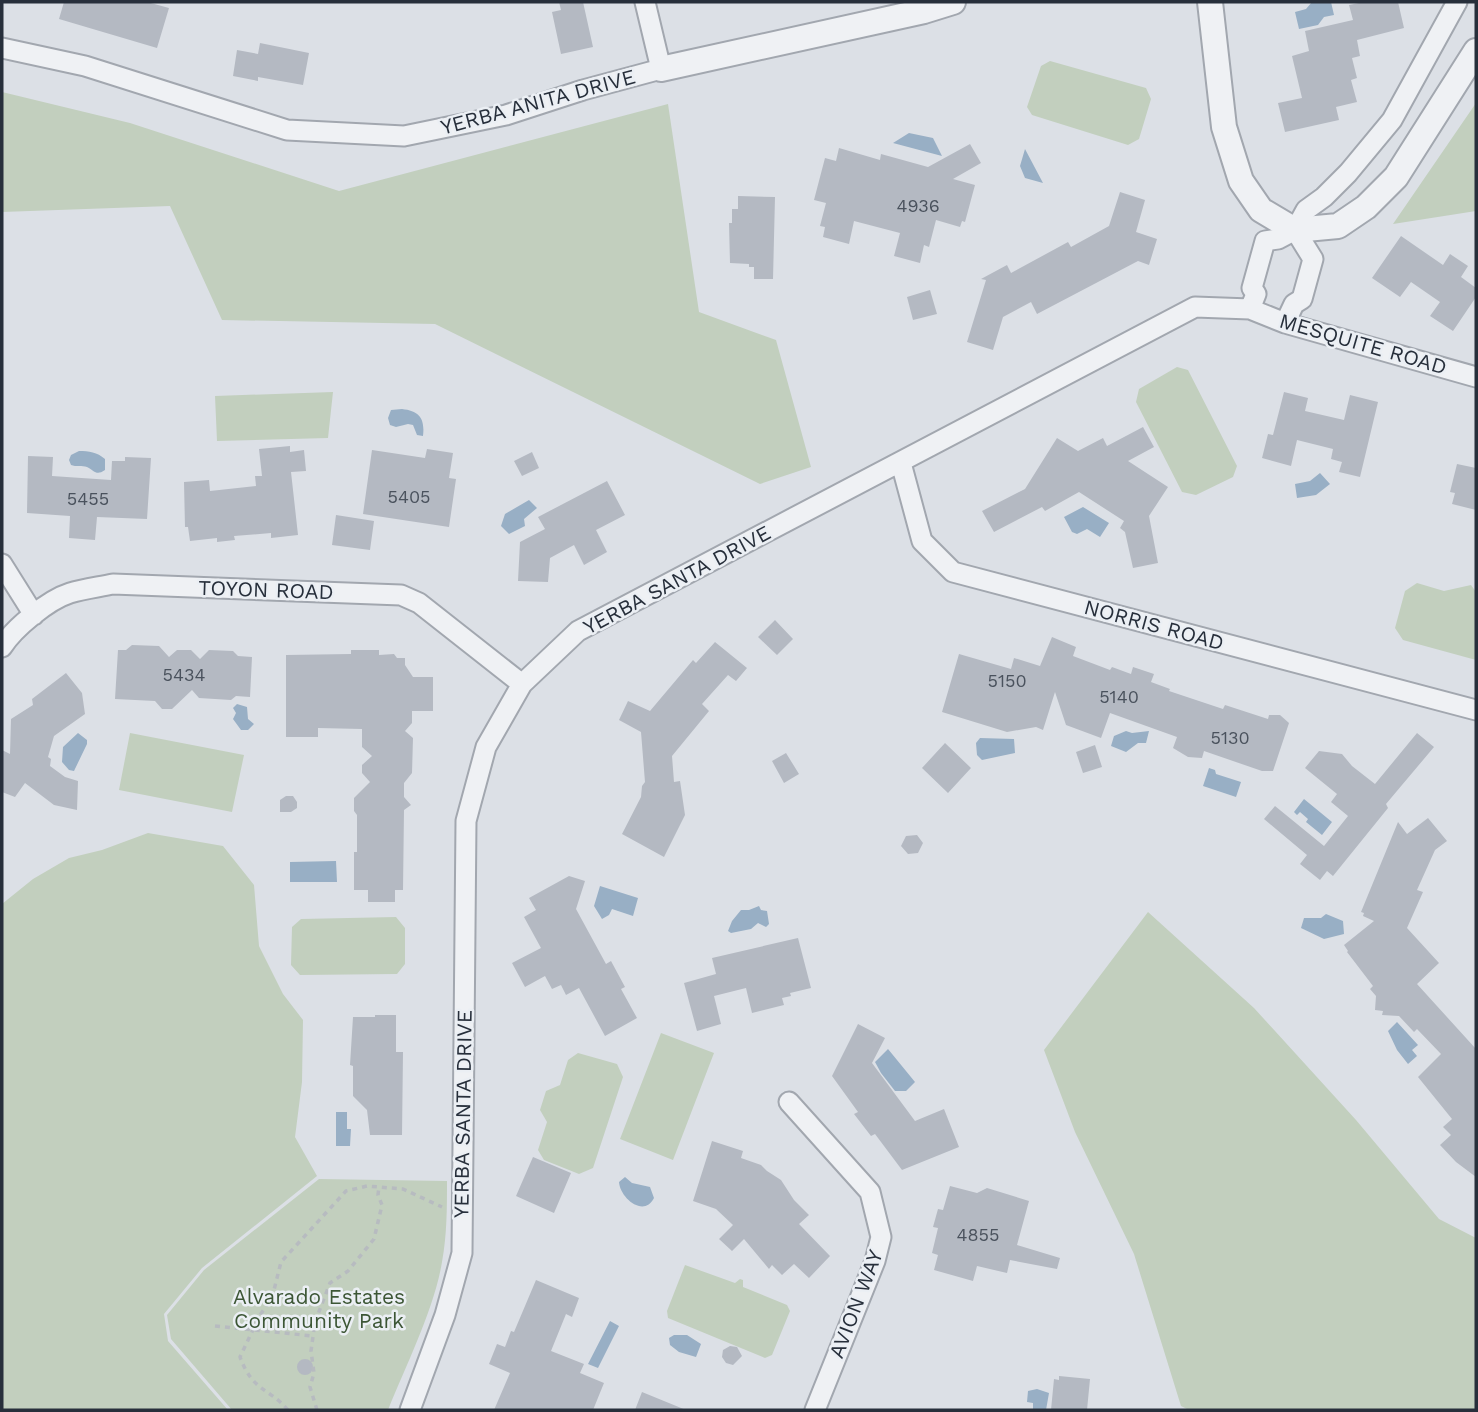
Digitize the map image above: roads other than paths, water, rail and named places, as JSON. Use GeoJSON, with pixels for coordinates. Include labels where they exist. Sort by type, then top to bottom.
{"type":"FeatureCollection","features":[{"type":"Feature","properties":{"kind":"street"},"geometry":{"type":"LineString","coordinates":[[645,2],[660,69]]}},
{"type":"Feature","properties":{"kind":"street","name":"YERBA ANITA DRIVE"},"geometry":{"type":"LineString","coordinates":[[2,48],[85,66],[287,130],[404,136],[506,115],[660,69],[924,11],[953,2]]}},
{"type":"Feature","properties":{"kind":"street"},"geometry":{"type":"LineString","coordinates":[[1210,2],[1224,127],[1241,181],[1261,210],[1292,238]]}},
{"type":"Feature","properties":{"kind":"street"},"geometry":{"type":"LineString","coordinates":[[1285,323],[1294,304],[1290,297],[1292,238],[1306,210],[1324,197],[1348,173],[1392,120],[1457,2]]}},
{"type":"Feature","properties":{"kind":"street"},"geometry":{"type":"LineString","coordinates":[[1253,301],[1252,288],[1265,241],[1292,238],[1338,226],[1366,208],[1396,177],[1476,51]]}},
{"type":"Feature","properties":{"kind":"street","name":"MESQUITE ROAD"},"geometry":{"type":"LineString","coordinates":[[1253,301],[1285,323],[1476,377]]}},
{"type":"Feature","properties":{"kind":"street","name":"YERBA SANTA DRIVE"},"geometry":{"type":"LineString","coordinates":[[410,1410],[445,1315],[462,1253],[466,821],[486,747],[522,684],[578,631],[1195,307],[1253,301]]}},
{"type":"Feature","properties":{"kind":"street","name":"NORRIS ROAD"},"geometry":{"type":"LineString","coordinates":[[901,463],[922,541],[953,572],[1476,710]]}},
{"type":"Feature","properties":{"kind":"street"},"geometry":{"type":"LineString","coordinates":[[2,564],[33,615]]}},
{"type":"Feature","properties":{"kind":"street","name":"TOYON ROAD"},"geometry":{"type":"LineString","coordinates":[[2,647],[11,633],[33,615],[68,594],[113,584],[401,595],[419,603],[522,684]]}},
{"type":"Feature","properties":{"kind":"street","name":"AVION WAY"},"geometry":{"type":"LineString","coordinates":[[789,1102],[870,1192],[881,1237],[875,1261],[815,1410]]}},
{"type":"Feature","properties":{"kind":"water"},"geometry":{"type":"Polygon","coordinates":[[[1312,2],[1331,2],[1334,15],[1324,17],[1318,25],[1299,29],[1295,12],[1306,9],[1312,2]]]}},
{"type":"Feature","properties":{"kind":"water"},"geometry":{"type":"Polygon","coordinates":[[[909,133],[933,138],[942,156],[893,143],[909,133]]]}},
{"type":"Feature","properties":{"kind":"water"},"geometry":{"type":"Polygon","coordinates":[[[1025,149],[1043,183],[1025,178],[1020,166],[1025,149]]]}},
{"type":"Feature","properties":{"kind":"water"},"geometry":{"type":"Polygon","coordinates":[[[402,409],[420,417],[423,436],[417,435],[413,425],[390,425],[388,418],[391,410],[402,409]]]}},
{"type":"Feature","properties":{"kind":"water"},"geometry":{"type":"Polygon","coordinates":[[[79,451],[93,452],[105,459],[105,470],[97,473],[85,466],[71,465],[71,455],[79,451]]]}},
{"type":"Feature","properties":{"kind":"water"},"geometry":{"type":"Polygon","coordinates":[[[1320,473],[1330,484],[1316,495],[1297,498],[1295,484],[1310,481],[1320,473]]]}},
{"type":"Feature","properties":{"kind":"water"},"geometry":{"type":"Polygon","coordinates":[[[529,500],[537,508],[524,519],[525,526],[509,534],[501,526],[505,514],[529,500]]]}},
{"type":"Feature","properties":{"kind":"water"},"geometry":{"type":"Polygon","coordinates":[[[1083,507],[1109,523],[1100,537],[1087,529],[1077,534],[1072,532],[1064,517],[1083,507]]]}},
{"type":"Feature","properties":{"kind":"water"},"geometry":{"type":"Polygon","coordinates":[[[237,704],[247,707],[248,719],[254,724],[248,730],[241,730],[233,719],[236,713],[233,708],[237,704]]]}},
{"type":"Feature","properties":{"kind":"water"},"geometry":{"type":"Polygon","coordinates":[[[1126,731],[1149,731],[1146,743],[1138,743],[1126,752],[1111,746],[1114,736],[1126,731]]]}},
{"type":"Feature","properties":{"kind":"water"},"geometry":{"type":"Polygon","coordinates":[[[78,733],[87,740],[87,744],[74,771],[69,770],[62,762],[63,747],[78,733]]]}},
{"type":"Feature","properties":{"kind":"water"},"geometry":{"type":"Polygon","coordinates":[[[980,738],[1014,739],[1015,753],[982,760],[977,755],[976,743],[980,738]]]}},
{"type":"Feature","properties":{"kind":"water"},"geometry":{"type":"Polygon","coordinates":[[[1209,768],[1215,770],[1216,774],[1241,782],[1236,797],[1203,786],[1209,768]]]}},
{"type":"Feature","properties":{"kind":"water"},"geometry":{"type":"Polygon","coordinates":[[[1304,799],[1332,822],[1322,835],[1306,822],[1308,819],[1300,812],[1297,815],[1294,812],[1304,799]]]}},
{"type":"Feature","properties":{"kind":"water"},"geometry":{"type":"Polygon","coordinates":[[[336,861],[337,882],[290,882],[290,862],[336,861]]]}},
{"type":"Feature","properties":{"kind":"water"},"geometry":{"type":"Polygon","coordinates":[[[600,886],[638,898],[633,916],[612,909],[609,915],[602,919],[594,906],[600,886]]]}},
{"type":"Feature","properties":{"kind":"water"},"geometry":{"type":"Polygon","coordinates":[[[759,906],[761,910],[767,911],[769,924],[766,927],[758,923],[751,929],[731,933],[728,931],[741,910],[759,906]]]}},
{"type":"Feature","properties":{"kind":"water"},"geometry":{"type":"Polygon","coordinates":[[[1326,914],[1343,921],[1344,934],[1324,939],[1301,928],[1304,918],[1321,918],[1326,914]]]}},
{"type":"Feature","properties":{"kind":"water"},"geometry":{"type":"Polygon","coordinates":[[[1397,1022],[1418,1045],[1412,1050],[1417,1056],[1408,1064],[1397,1050],[1388,1031],[1397,1022]]]}},
{"type":"Feature","properties":{"kind":"water"},"geometry":{"type":"Polygon","coordinates":[[[888,1049],[915,1082],[906,1091],[895,1091],[875,1062],[888,1049]]]}},
{"type":"Feature","properties":{"kind":"water"},"geometry":{"type":"Polygon","coordinates":[[[336,1112],[347,1112],[347,1129],[351,1129],[350,1146],[336,1146],[336,1112]]]}},
{"type":"Feature","properties":{"kind":"water"},"geometry":{"type":"Polygon","coordinates":[[[625,1177],[632,1183],[650,1187],[654,1198],[650,1204],[633,1204],[623,1194],[619,1182],[625,1177]]]}},
{"type":"Feature","properties":{"kind":"water"},"geometry":{"type":"Polygon","coordinates":[[[610,1321],[619,1326],[598,1368],[588,1364],[610,1321]]]}},
{"type":"Feature","properties":{"kind":"water"},"geometry":{"type":"Polygon","coordinates":[[[674,1335],[687,1335],[701,1344],[696,1357],[679,1352],[670,1345],[669,1338],[674,1335]]]}},
{"type":"Feature","properties":{"kind":"water"},"geometry":{"type":"Polygon","coordinates":[[[1037,1389],[1049,1393],[1046,1410],[1033,1410],[1033,1403],[1027,1402],[1028,1391],[1037,1389]]]}},
{"type":"Feature","properties":{"kind":"park label","name":"Alvarado Estates Community Park"},"geometry":{"type":"Point","coordinates":[319,1309]}}]}
